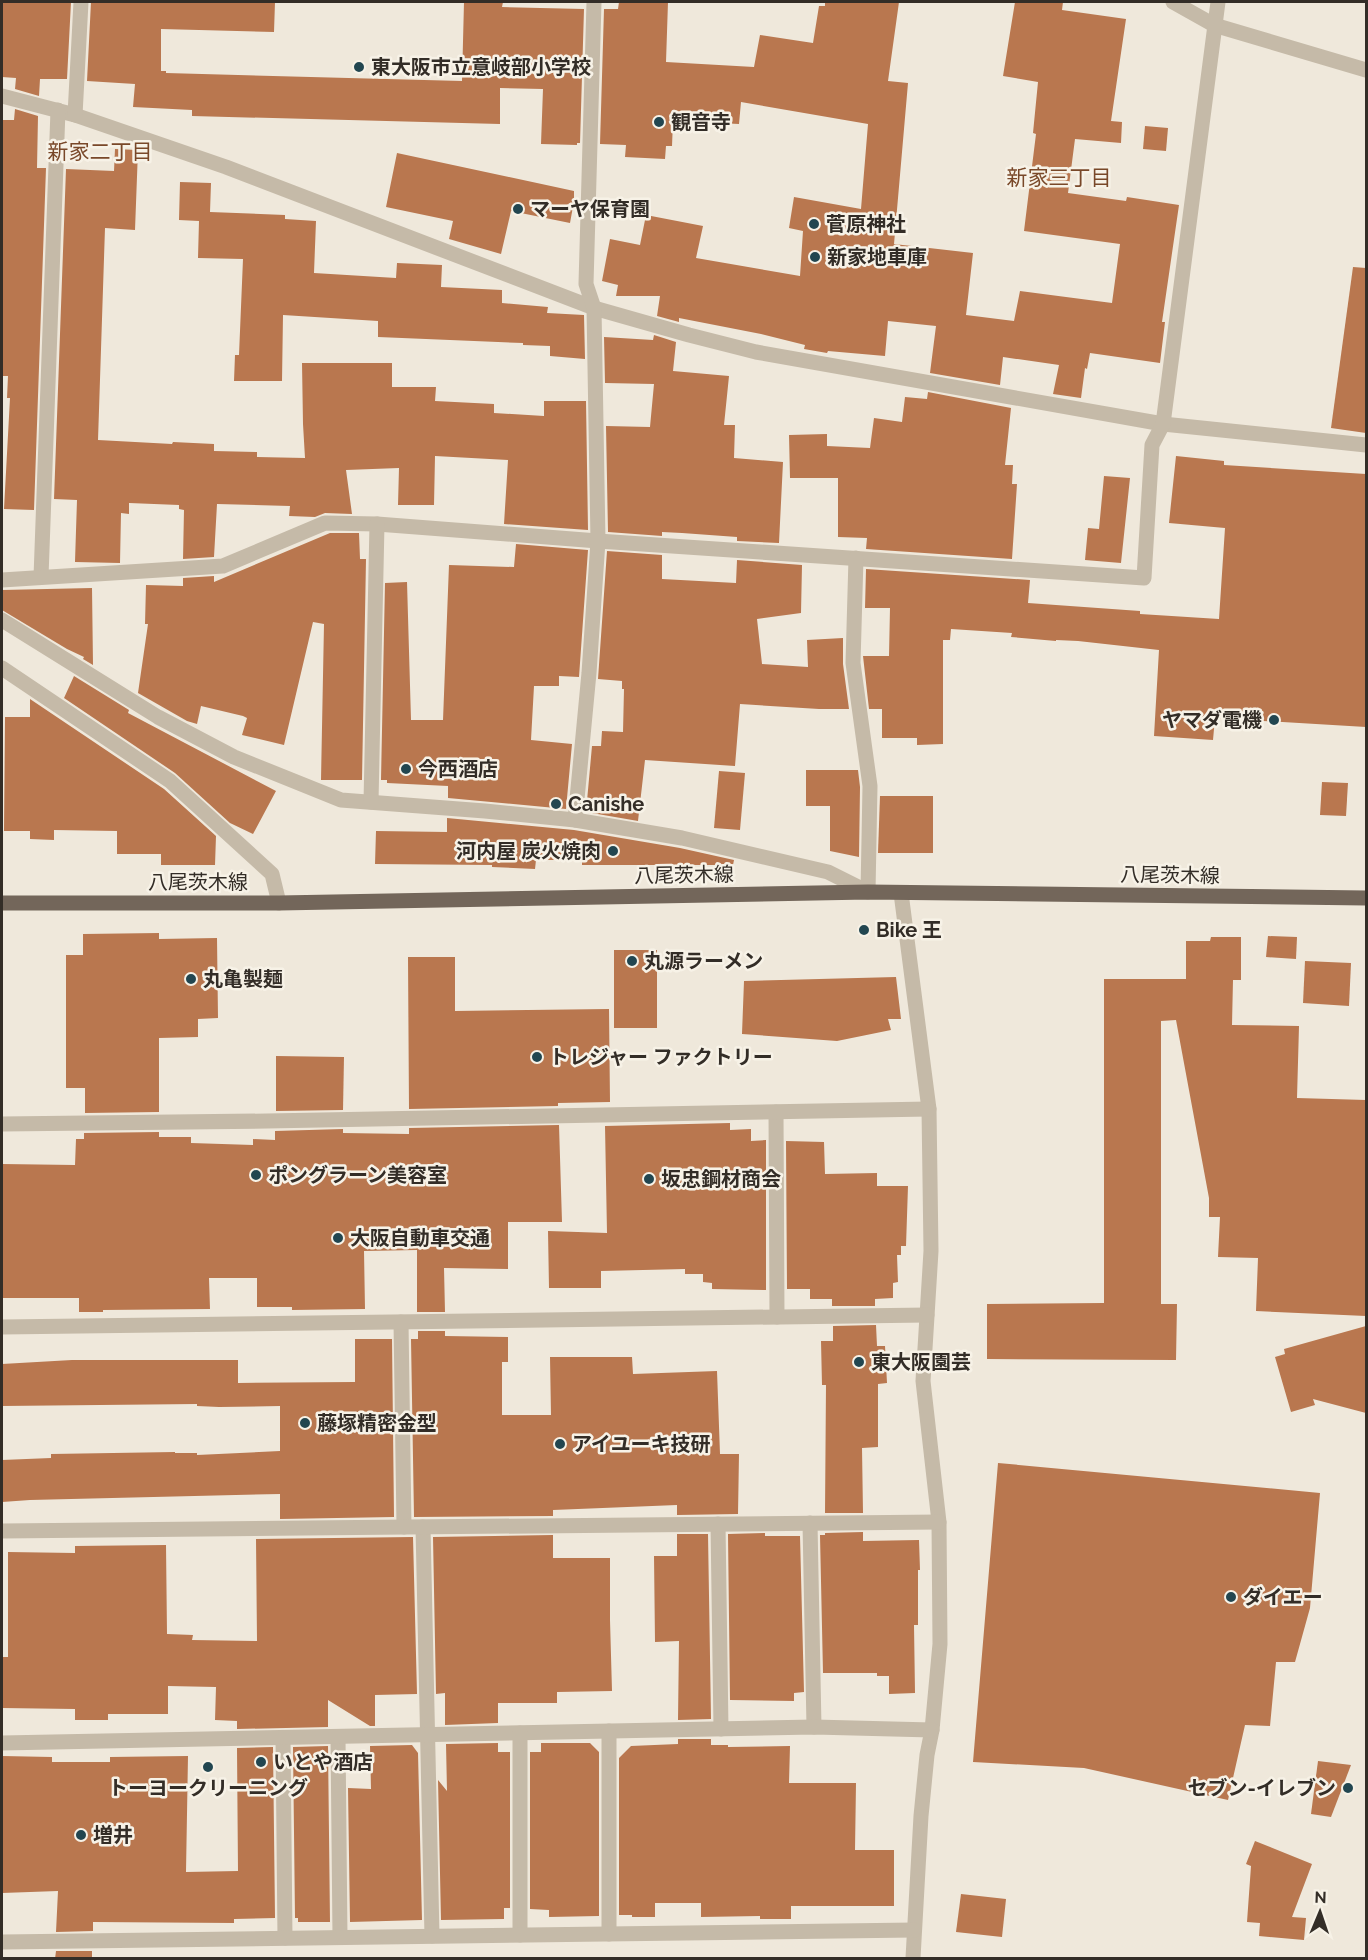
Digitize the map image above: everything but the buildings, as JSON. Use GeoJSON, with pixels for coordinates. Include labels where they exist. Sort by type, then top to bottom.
{"type":"FeatureCollection","features":[{"type":"Feature","properties":{"kind":"main road","name":"八尾茨木線"},"geometry":{"type":"LineString","coordinates":[[2,903],[279,903],[868,892],[1366,898]]}},
{"type":"Feature","properties":{"kind":"street"},"geometry":{"type":"LineString","coordinates":[[75,115],[81,2]]}},
{"type":"Feature","properties":{"kind":"street"},"geometry":{"type":"LineString","coordinates":[[575,820],[589,673],[598,541],[594,308],[586,284],[594,2]]}},
{"type":"Feature","properties":{"kind":"street"},"geometry":{"type":"LineString","coordinates":[[1173,2],[1214,25],[1366,70]]}},
{"type":"Feature","properties":{"kind":"street"},"geometry":{"type":"LineString","coordinates":[[2,580],[223,566],[325,523],[377,524],[1144,578],[1152,445],[1163,424],[1218,2]]}},
{"type":"Feature","properties":{"kind":"street"},"geometry":{"type":"LineString","coordinates":[[2,96],[75,115],[226,167],[594,308],[689,335],[756,352],[1163,424],[1366,445]]}},
{"type":"Feature","properties":{"kind":"street"},"geometry":{"type":"LineString","coordinates":[[41,577],[58,110]]}},
{"type":"Feature","properties":{"kind":"street"},"geometry":{"type":"LineString","coordinates":[[371,802],[377,524]]}},
{"type":"Feature","properties":{"kind":"street"},"geometry":{"type":"LineString","coordinates":[[2,620],[158,717],[234,757],[342,800],[575,820],[682,838],[828,872],[868,892],[870,786],[853,663],[856,558]]}},
{"type":"Feature","properties":{"kind":"street"},"geometry":{"type":"LineString","coordinates":[[2,668],[170,781],[272,874],[279,903]]}},
{"type":"Feature","properties":{"kind":"street"},"geometry":{"type":"LineString","coordinates":[[901,893],[929,1108],[932,1251],[923,1382],[939,1522],[940,1644],[933,1730],[927,1755],[921,1816],[913,1959]]}},
{"type":"Feature","properties":{"kind":"street"},"geometry":{"type":"LineString","coordinates":[[2,1124],[929,1108]]}},
{"type":"Feature","properties":{"kind":"street"},"geometry":{"type":"LineString","coordinates":[[776,1112],[777,1317]]}},
{"type":"Feature","properties":{"kind":"street"},"geometry":{"type":"LineString","coordinates":[[2,1327],[927,1315]]}},
{"type":"Feature","properties":{"kind":"street"},"geometry":{"type":"LineString","coordinates":[[401,1322],[404,1527]]}},
{"type":"Feature","properties":{"kind":"street"},"geometry":{"type":"LineString","coordinates":[[2,1532],[939,1522]]}},
{"type":"Feature","properties":{"kind":"street"},"geometry":{"type":"LineString","coordinates":[[810,1523],[814,1727]]}},
{"type":"Feature","properties":{"kind":"street"},"geometry":{"type":"LineString","coordinates":[[718,1524],[722,1729]]}},
{"type":"Feature","properties":{"kind":"street"},"geometry":{"type":"LineString","coordinates":[[423,1527],[432,1936]]}},
{"type":"Feature","properties":{"kind":"street"},"geometry":{"type":"LineString","coordinates":[[2,1743],[814,1727],[933,1730]]}},
{"type":"Feature","properties":{"kind":"street"},"geometry":{"type":"LineString","coordinates":[[609,1731],[609,1934]]}},
{"type":"Feature","properties":{"kind":"street"},"geometry":{"type":"LineString","coordinates":[[520,1733],[520,1935]]}},
{"type":"Feature","properties":{"kind":"street"},"geometry":{"type":"LineString","coordinates":[[338,1737],[340,1937]]}},
{"type":"Feature","properties":{"kind":"street"},"geometry":{"type":"LineString","coordinates":[[283,1738],[285,1938]]}},
{"type":"Feature","properties":{"kind":"street"},"geometry":{"type":"LineString","coordinates":[[2,1942],[914,1930]]}},
{"type":"Feature","properties":{"kind":"place","name":"東大阪市立意岐部小学校"},"geometry":{"type":"Point","coordinates":[359,67]}},
{"type":"Feature","properties":{"kind":"place","name":"観音寺"},"geometry":{"type":"Point","coordinates":[659,122]}},
{"type":"Feature","properties":{"kind":"place","name":"マーヤ保育園"},"geometry":{"type":"Point","coordinates":[518,209]}},
{"type":"Feature","properties":{"kind":"place","name":"菅原神社"},"geometry":{"type":"Point","coordinates":[814,224]}},
{"type":"Feature","properties":{"kind":"place","name":"新家地車庫"},"geometry":{"type":"Point","coordinates":[815,257]}},
{"type":"Feature","properties":{"kind":"place","name":"ヤマダ電機"},"geometry":{"type":"Point","coordinates":[1274,720]}},
{"type":"Feature","properties":{"kind":"place","name":"今西酒店"},"geometry":{"type":"Point","coordinates":[406,769]}},
{"type":"Feature","properties":{"kind":"place","name":"Canishe"},"geometry":{"type":"Point","coordinates":[556,804]}},
{"type":"Feature","properties":{"kind":"place","name":"河内屋 炭火焼肉"},"geometry":{"type":"Point","coordinates":[613,851]}},
{"type":"Feature","properties":{"kind":"place","name":"Bike 王"},"geometry":{"type":"Point","coordinates":[864,930]}},
{"type":"Feature","properties":{"kind":"place","name":"丸源ラーメン"},"geometry":{"type":"Point","coordinates":[632,961]}},
{"type":"Feature","properties":{"kind":"place","name":"丸亀製麺"},"geometry":{"type":"Point","coordinates":[191,979]}},
{"type":"Feature","properties":{"kind":"place","name":"トレジャー ファクトリー"},"geometry":{"type":"Point","coordinates":[537,1057]}},
{"type":"Feature","properties":{"kind":"place","name":"ポングラーン美容室"},"geometry":{"type":"Point","coordinates":[256,1175]}},
{"type":"Feature","properties":{"kind":"place","name":"坂忠鋼材商会"},"geometry":{"type":"Point","coordinates":[649,1179]}},
{"type":"Feature","properties":{"kind":"place","name":"大阪自動車交通"},"geometry":{"type":"Point","coordinates":[338,1238]}},
{"type":"Feature","properties":{"kind":"place","name":"東大阪園芸"},"geometry":{"type":"Point","coordinates":[859,1362]}},
{"type":"Feature","properties":{"kind":"place","name":"藤塚精密金型"},"geometry":{"type":"Point","coordinates":[305,1423]}},
{"type":"Feature","properties":{"kind":"place","name":"アイユーキ技研"},"geometry":{"type":"Point","coordinates":[560,1444]}},
{"type":"Feature","properties":{"kind":"place","name":"ダイエー"},"geometry":{"type":"Point","coordinates":[1231,1597]}},
{"type":"Feature","properties":{"kind":"place","name":"いとや酒店"},"geometry":{"type":"Point","coordinates":[261,1762]}},
{"type":"Feature","properties":{"kind":"place","name":"トーヨークリーニング"},"geometry":{"type":"Point","coordinates":[208,1767]}},
{"type":"Feature","properties":{"kind":"place","name":"セブン-イレブン"},"geometry":{"type":"Point","coordinates":[1348,1788]}},
{"type":"Feature","properties":{"kind":"place","name":"増井"},"geometry":{"type":"Point","coordinates":[81,1835]}},
{"type":"Feature","properties":{"kind":"district","name":"新家二丁目"},"geometry":{"type":"Point","coordinates":[100,152]}},
{"type":"Feature","properties":{"kind":"district","name":"新家三丁目"},"geometry":{"type":"Point","coordinates":[1059,178]}}]}
